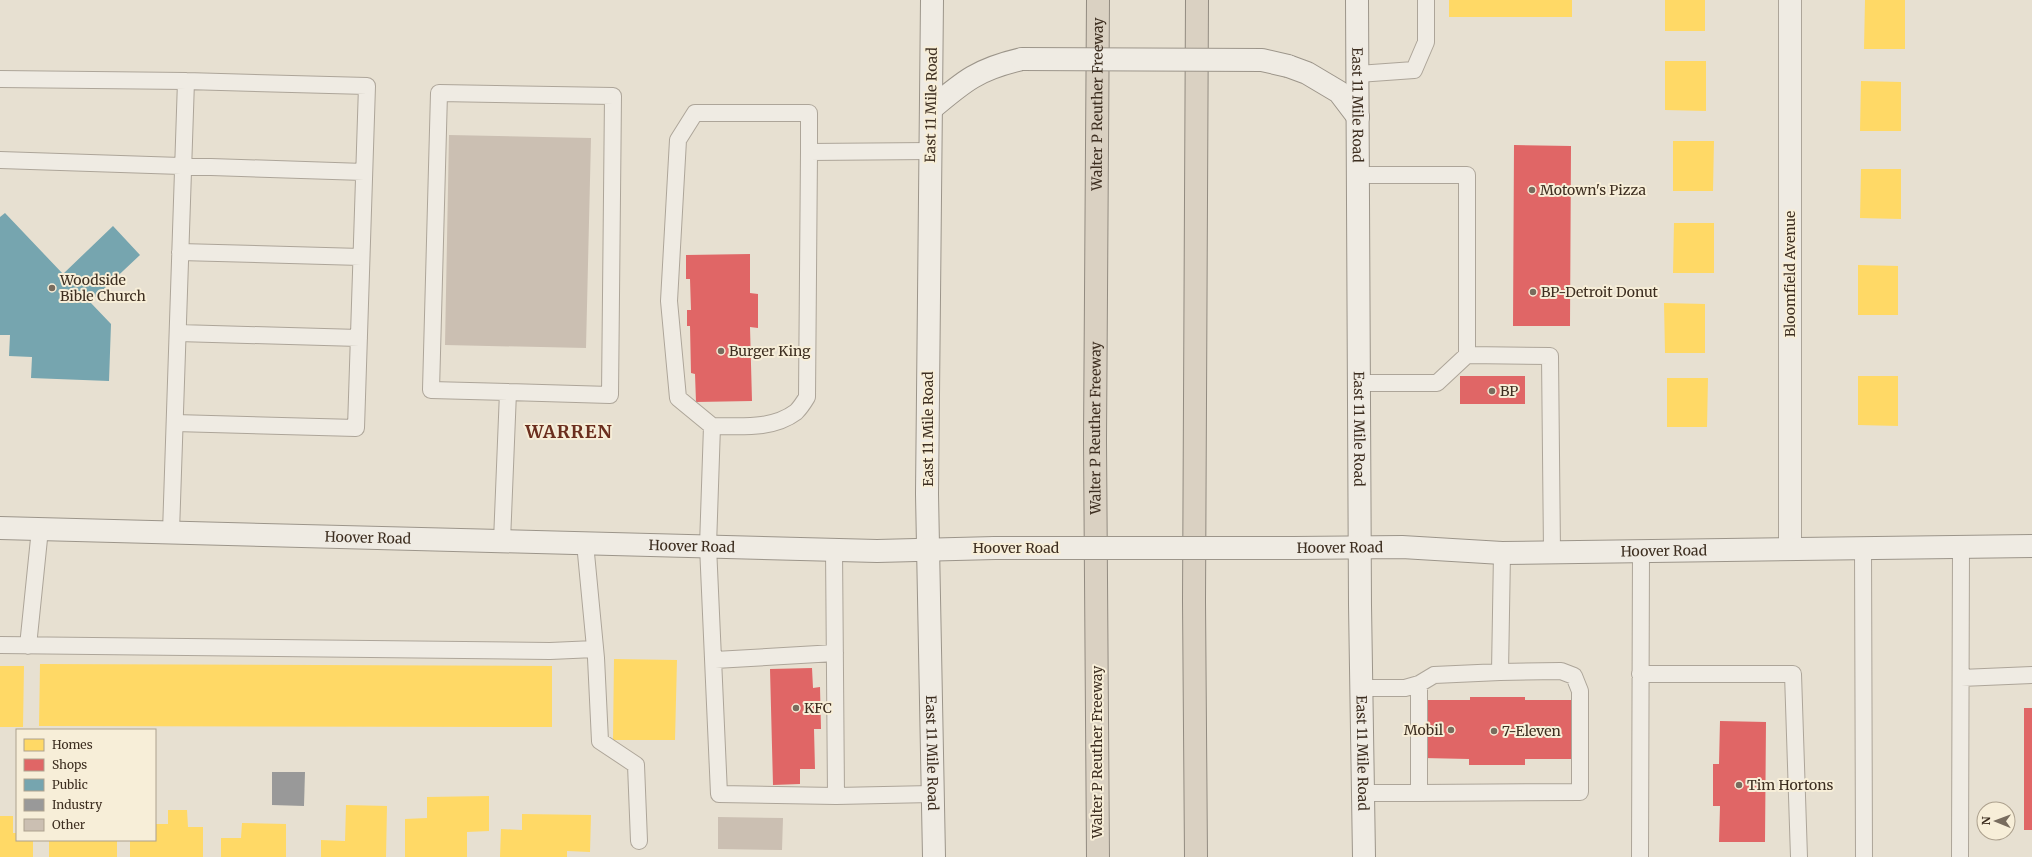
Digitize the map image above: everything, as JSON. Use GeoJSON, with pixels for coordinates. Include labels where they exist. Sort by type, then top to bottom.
{"type":"FeatureCollection","features":[{"type":"Feature","properties":{"kind":"highway","name":"Walter P Reuther Freeway"},"geometry":{"type":"LineString","coordinates":[[1098,0],[1096,433],[1098,857]]}},
{"type":"Feature","properties":{"kind":"highway"},"geometry":{"type":"LineString","coordinates":[[1196,857],[1194,593],[1198,0]]}},
{"type":"Feature","properties":{"kind":"main road","name":"East 11 Mile Road"},"geometry":{"type":"LineString","coordinates":[[932,0],[928,549],[934,857]]}},
{"type":"Feature","properties":{"kind":"main road","name":"East 11 Mile Road"},"geometry":{"type":"LineString","coordinates":[[1357,0],[1364,857]]}},
{"type":"Feature","properties":{"kind":"main road","name":"Bloomfield Avenue"},"geometry":{"type":"LineString","coordinates":[[1790,0],[1790,548]]}},
{"type":"Feature","properties":{"kind":"main road"},"geometry":{"type":"LineString","coordinates":[[931,109],[962,83],[976,74],[1000,64],[1022,60],[1262,60],[1288,66],[1307,73],[1339,92],[1358,117]]}},
{"type":"Feature","properties":{"kind":"main road","name":"Hoover Road"},"geometry":{"type":"LineString","coordinates":[[0,528],[834,550],[1402,547],[1502,553],[1863,547],[2032,546]]}},
{"type":"Feature","properties":{"kind":"lane"},"geometry":{"type":"LineString","coordinates":[[1358,74],[1414,70],[1426,42],[1426,0]]}},
{"type":"Feature","properties":{"kind":"lane"},"geometry":{"type":"LineString","coordinates":[[0,79],[186,81],[367,86],[356,428],[175,422]]}},
{"type":"Feature","properties":{"kind":"lane"},"geometry":{"type":"LineString","coordinates":[[171,532],[186,81]]}},
{"type":"Feature","properties":{"kind":"lane"},"geometry":{"type":"LineString","coordinates":[[438,93],[613,96],[610,395],[508,392],[431,390],[438,93]]}},
{"type":"Feature","properties":{"kind":"lane"},"geometry":{"type":"LineString","coordinates":[[695,113],[809,113],[809,152],[807,397],[796,411],[776,423],[743,426],[712,426],[678,398],[669,300],[678,140],[695,113]]}},
{"type":"Feature","properties":{"kind":"lane"},"geometry":{"type":"LineString","coordinates":[[809,152],[930,151]]}},
{"type":"Feature","properties":{"kind":"lane"},"geometry":{"type":"LineString","coordinates":[[0,160],[364,172]]}},
{"type":"Feature","properties":{"kind":"lane"},"geometry":{"type":"LineString","coordinates":[[1359,175],[1467,175],[1467,355]]}},
{"type":"Feature","properties":{"kind":"lane"},"geometry":{"type":"LineString","coordinates":[[180,252],[361,257]]}},
{"type":"Feature","properties":{"kind":"lane"},"geometry":{"type":"LineString","coordinates":[[178,333],[359,338]]}},
{"type":"Feature","properties":{"kind":"lane"},"geometry":{"type":"LineString","coordinates":[[1359,383],[1437,383],[1467,355],[1550,356],[1552,552]]}},
{"type":"Feature","properties":{"kind":"lane"},"geometry":{"type":"LineString","coordinates":[[502,541],[508,392]]}},
{"type":"Feature","properties":{"kind":"lane"},"geometry":{"type":"LineString","coordinates":[[712,426],[708,546],[715,660],[719,794],[836,796],[932,794]]}},
{"type":"Feature","properties":{"kind":"lane"},"geometry":{"type":"LineString","coordinates":[[28,646],[40,529]]}},
{"type":"Feature","properties":{"kind":"lane"},"geometry":{"type":"LineString","coordinates":[[585,543],[595,649],[600,741],[636,765],[640,841]]}},
{"type":"Feature","properties":{"kind":"lane"},"geometry":{"type":"LineString","coordinates":[[1960,857],[1961,546]]}},
{"type":"Feature","properties":{"kind":"lane"},"geometry":{"type":"LineString","coordinates":[[1863,547],[1864,857]]}},
{"type":"Feature","properties":{"kind":"lane"},"geometry":{"type":"LineString","coordinates":[[834,550],[836,796]]}},
{"type":"Feature","properties":{"kind":"lane"},"geometry":{"type":"LineString","coordinates":[[1640,857],[1641,550]]}},
{"type":"Feature","properties":{"kind":"lane"},"geometry":{"type":"LineString","coordinates":[[1500,672],[1502,553]]}},
{"type":"Feature","properties":{"kind":"lane"},"geometry":{"type":"LineString","coordinates":[[0,645],[534,651],[595,649]]}},
{"type":"Feature","properties":{"kind":"lane"},"geometry":{"type":"LineString","coordinates":[[715,660],[835,653]]}},
{"type":"Feature","properties":{"kind":"lane"},"geometry":{"type":"LineString","coordinates":[[1362,688],[1405,688],[1419,684],[1434,675],[1562,671],[1574,676],[1580,691],[1580,792],[1363,793]]}},
{"type":"Feature","properties":{"kind":"lane"},"geometry":{"type":"LineString","coordinates":[[1640,674],[1793,674],[1799,857]]}},
{"type":"Feature","properties":{"kind":"lane"},"geometry":{"type":"LineString","coordinates":[[1961,678],[2032,675]]}},
{"type":"Feature","properties":{"kind":"lane"},"geometry":{"type":"LineString","coordinates":[[1419,684],[1419,793]]}},
{"type":"Feature","properties":{"kind":"building: Homes"},"geometry":{"type":"Polygon","coordinates":[[[1449,0],[1572,0],[1572,17],[1449,17],[1449,0]]]}},
{"type":"Feature","properties":{"kind":"building: Homes"},"geometry":{"type":"Polygon","coordinates":[[[1665,0],[1705,0],[1705,31],[1665,31],[1665,0]]]}},
{"type":"Feature","properties":{"kind":"building: Homes"},"geometry":{"type":"Polygon","coordinates":[[[1865,0],[1905,0],[1905,49],[1864,49],[1865,0]]]}},
{"type":"Feature","properties":{"kind":"building: Homes"},"geometry":{"type":"Polygon","coordinates":[[[1665,61],[1706,61],[1706,111],[1665,110],[1665,61]]]}},
{"type":"Feature","properties":{"kind":"building: Homes"},"geometry":{"type":"Polygon","coordinates":[[[1861,81],[1901,82],[1901,131],[1860,131],[1861,81]]]}},
{"type":"Feature","properties":{"kind":"building: Homes"},"geometry":{"type":"Polygon","coordinates":[[[1673,141],[1714,141],[1713,191],[1673,191],[1673,141]]]}},
{"type":"Feature","properties":{"kind":"building: Homes"},"geometry":{"type":"Polygon","coordinates":[[[1861,169],[1901,169],[1901,219],[1860,218],[1861,169]]]}},
{"type":"Feature","properties":{"kind":"building: Homes"},"geometry":{"type":"Polygon","coordinates":[[[1674,223],[1714,223],[1714,273],[1673,273],[1674,223]]]}},
{"type":"Feature","properties":{"kind":"building: Homes"},"geometry":{"type":"Polygon","coordinates":[[[1858,265],[1898,266],[1898,315],[1858,315],[1858,265]]]}},
{"type":"Feature","properties":{"kind":"building: Homes"},"geometry":{"type":"Polygon","coordinates":[[[1664,303],[1705,304],[1705,353],[1665,353],[1664,303]]]}},
{"type":"Feature","properties":{"kind":"building: Homes"},"geometry":{"type":"Polygon","coordinates":[[[1858,376],[1898,376],[1898,426],[1858,425],[1858,376]]]}},
{"type":"Feature","properties":{"kind":"building: Homes"},"geometry":{"type":"Polygon","coordinates":[[[1667,378],[1708,378],[1707,427],[1667,427],[1667,378]]]}},
{"type":"Feature","properties":{"kind":"building: Homes"},"geometry":{"type":"Polygon","coordinates":[[[614,659],[677,660],[675,740],[613,740],[614,659]]]}},
{"type":"Feature","properties":{"kind":"building: Homes"},"geometry":{"type":"Polygon","coordinates":[[[40,664],[552,666],[552,727],[39,726],[40,664]]]}},
{"type":"Feature","properties":{"kind":"building: Homes"},"geometry":{"type":"Polygon","coordinates":[[[0,666],[24,666],[23,727],[0,727],[0,666]]]}},
{"type":"Feature","properties":{"kind":"building: Homes"},"geometry":{"type":"Polygon","coordinates":[[[489,796],[489,831],[467,832],[467,857],[405,857],[405,819],[427,818],[427,797],[489,796]]]}},
{"type":"Feature","properties":{"kind":"building: Homes"},"geometry":{"type":"Polygon","coordinates":[[[346,805],[387,806],[386,857],[321,857],[321,840],[345,841],[346,805]]]}},
{"type":"Feature","properties":{"kind":"building: Homes"},"geometry":{"type":"Polygon","coordinates":[[[168,810],[187,810],[188,827],[203,827],[203,857],[130,857],[130,841],[156,841],[156,824],[168,824],[168,810]]]}},
{"type":"Feature","properties":{"kind":"building: Homes"},"geometry":{"type":"Polygon","coordinates":[[[522,814],[591,815],[590,852],[567,851],[567,857],[500,857],[501,829],[522,830],[522,814]]]}},
{"type":"Feature","properties":{"kind":"building: Homes"},"geometry":{"type":"Polygon","coordinates":[[[0,816],[13,816],[13,833],[16,833],[16,841],[33,841],[33,857],[0,857],[0,816]]]}},
{"type":"Feature","properties":{"kind":"building: Homes"},"geometry":{"type":"Polygon","coordinates":[[[242,823],[286,824],[286,857],[221,857],[221,838],[241,838],[242,823]]]}},
{"type":"Feature","properties":{"kind":"building: Homes"},"geometry":{"type":"Polygon","coordinates":[[[49,841],[117,841],[117,857],[49,857],[49,841]]]}},
{"type":"Feature","properties":{"kind":"building: Shops"},"geometry":{"type":"Polygon","coordinates":[[[1514,145],[1571,146],[1570,326],[1513,326],[1514,145]]]}},
{"type":"Feature","properties":{"kind":"building: Shops","name":"Burger King"},"geometry":{"type":"Polygon","coordinates":[[[750,254],[750,293],[758,294],[758,328],[750,327],[752,401],[696,402],[695,374],[691,373],[690,326],[687,326],[687,310],[691,310],[690,279],[686,279],[686,255],[750,254]]]}},
{"type":"Feature","properties":{"kind":"building: Shops"},"geometry":{"type":"Polygon","coordinates":[[[1460,376],[1525,376],[1525,404],[1460,404],[1460,376]]]}},
{"type":"Feature","properties":{"kind":"building: Shops","name":"KFC"},"geometry":{"type":"Polygon","coordinates":[[[812,668],[813,688],[820,687],[821,729],[814,729],[815,769],[800,769],[800,784],[773,785],[770,669],[812,668]]]}},
{"type":"Feature","properties":{"kind":"building: Shops"},"geometry":{"type":"Polygon","coordinates":[[[1470,697],[1525,697],[1525,700],[1574,700],[1574,759],[1525,759],[1525,765],[1469,765],[1469,759],[1423,758],[1423,700],[1470,700],[1470,697]]]}},
{"type":"Feature","properties":{"kind":"building: Shops"},"geometry":{"type":"Polygon","coordinates":[[[2024,708],[2032,708],[2032,830],[2024,830],[2024,708]]]}},
{"type":"Feature","properties":{"kind":"building: Shops","name":"Tim Hortons"},"geometry":{"type":"Polygon","coordinates":[[[1720,721],[1766,722],[1765,842],[1719,842],[1720,806],[1713,806],[1713,764],[1719,764],[1720,721]]]}},
{"type":"Feature","properties":{"kind":"building: Public","name":"Woodside Bible Church"},"geometry":{"type":"Polygon","coordinates":[[[5,213],[63,274],[113,226],[140,255],[90,302],[111,324],[109,381],[31,378],[32,357],[9,356],[10,335],[0,335],[0,217],[5,213]]]}},
{"type":"Feature","properties":{"kind":"building: Industry"},"geometry":{"type":"Polygon","coordinates":[[[272,772],[305,772],[304,806],[272,805],[272,772]]]}},
{"type":"Feature","properties":{"kind":"building: Other"},"geometry":{"type":"Polygon","coordinates":[[[449,135],[591,138],[586,348],[445,345],[449,135]]]}},
{"type":"Feature","properties":{"kind":"building: Other"},"geometry":{"type":"Polygon","coordinates":[[[718,817],[783,818],[782,850],[718,849],[718,817]]]}},
{"type":"Feature","properties":{"kind":"place","name":"Motown's Pizza"},"geometry":{"type":"Point","coordinates":[1532,190]}},
{"type":"Feature","properties":{"kind":"place","name":"Woodside Bible Church"},"geometry":{"type":"Point","coordinates":[52,288]}},
{"type":"Feature","properties":{"kind":"place","name":"BP-Detroit Donut"},"geometry":{"type":"Point","coordinates":[1533,292]}},
{"type":"Feature","properties":{"kind":"place","name":"Burger King"},"geometry":{"type":"Point","coordinates":[721,351]}},
{"type":"Feature","properties":{"kind":"place","name":"BP"},"geometry":{"type":"Point","coordinates":[1492,391]}},
{"type":"Feature","properties":{"kind":"place","name":"KFC"},"geometry":{"type":"Point","coordinates":[796,708]}},
{"type":"Feature","properties":{"kind":"place","name":"Mobil"},"geometry":{"type":"Point","coordinates":[1451,730]}},
{"type":"Feature","properties":{"kind":"place","name":"7-Eleven"},"geometry":{"type":"Point","coordinates":[1494,731]}},
{"type":"Feature","properties":{"kind":"place","name":"Tim Hortons"},"geometry":{"type":"Point","coordinates":[1739,785]}},
{"type":"Feature","properties":{"kind":"district","name":"WARREN"},"geometry":{"type":"Point","coordinates":[569,431]}}]}
